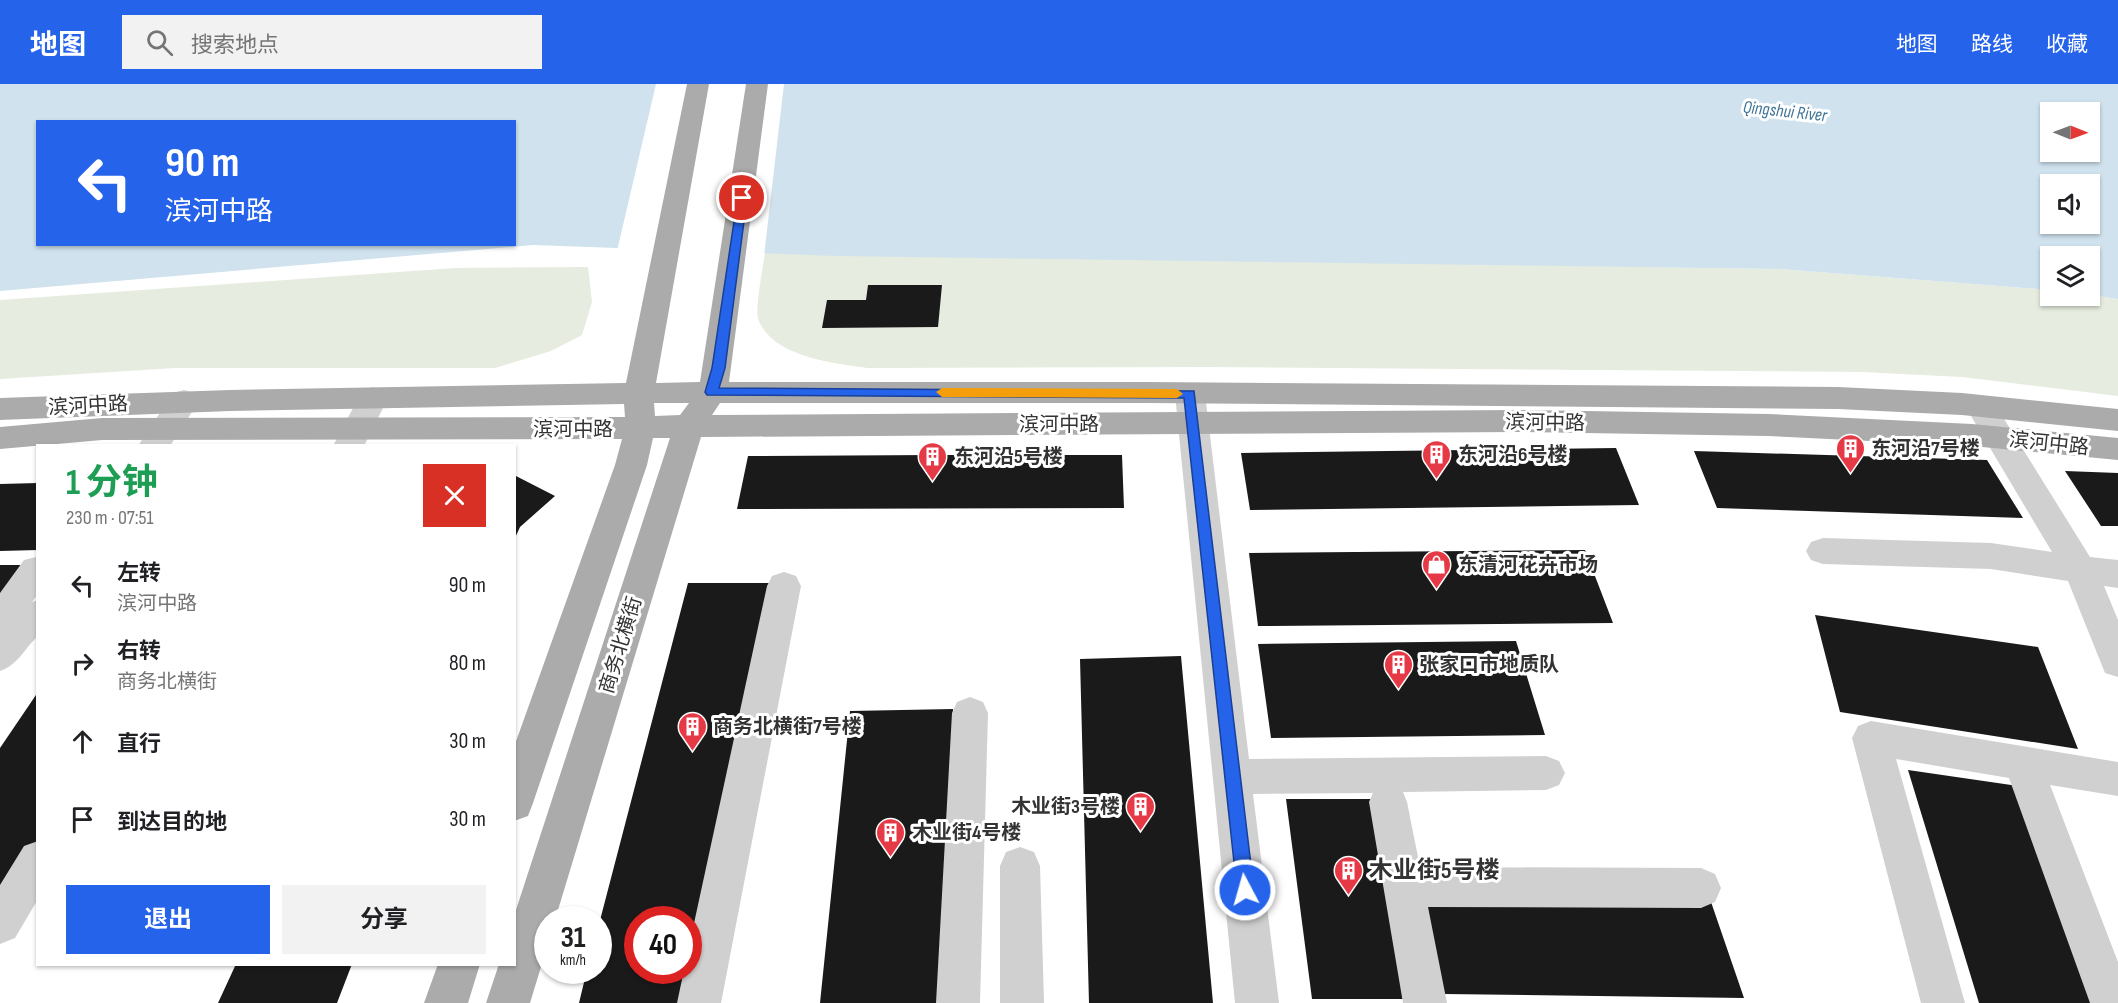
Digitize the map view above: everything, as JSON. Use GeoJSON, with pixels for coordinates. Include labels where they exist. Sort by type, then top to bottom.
{"type":"FeatureCollection","features":[{"type":"Feature","properties":{"kind":"main road"},"geometry":{"type":"LineString","coordinates":[[516,797],[631,465],[640,429],[639,393],[698,84]]}},
{"type":"Feature","properties":{"kind":"main road","name":"商务北横街"},"geometry":{"type":"LineString","coordinates":[[508,1003],[689,426],[712,392],[718,368],[757,84]]}},
{"type":"Feature","properties":{"kind":"main road","name":"滨河中路"},"geometry":{"type":"LineString","coordinates":[[0,409],[184,401],[712,392],[1519,421],[1756,425],[1998,438],[2118,450]]}},
{"type":"Feature","properties":{"kind":"main road","name":"滨河中路"},"geometry":{"type":"LineString","coordinates":[[0,438],[102,429],[158,437],[352,437],[640,429],[1192,408],[1838,398],[1980,406],[2118,420]]}},
{"type":"Feature","properties":{"kind":"main road"},"geometry":{"type":"LineString","coordinates":[[446,1003],[458,966]]}},
{"type":"Feature","properties":{"kind":"street"},"geometry":{"type":"LineString","coordinates":[[352,437],[373,398]]}},
{"type":"Feature","properties":{"kind":"street"},"geometry":{"type":"LineString","coordinates":[[158,437],[184,401]]}},
{"type":"Feature","properties":{"kind":"street"},"geometry":{"type":"LineString","coordinates":[[1980,406],[2080,569],[2118,662]]}},
{"type":"Feature","properties":{"kind":"street"},"geometry":{"type":"LineString","coordinates":[[1192,408],[1257,1003]]}},
{"type":"Feature","properties":{"kind":"street"},"geometry":{"type":"LineString","coordinates":[[1823,551],[1991,556],[2118,574]]}},
{"type":"Feature","properties":{"kind":"street"},"geometry":{"type":"LineString","coordinates":[[0,656],[26,620],[36,570]]}},
{"type":"Feature","properties":{"kind":"street"},"geometry":{"type":"LineString","coordinates":[[699,1003],[784,586]]}},
{"type":"Feature","properties":{"kind":"street"},"geometry":{"type":"LineString","coordinates":[[958,1003],[970,713]]}},
{"type":"Feature","properties":{"kind":"street"},"geometry":{"type":"LineString","coordinates":[[1943,1003],[1871,738],[2118,779]]}},
{"type":"Feature","properties":{"kind":"street"},"geometry":{"type":"LineString","coordinates":[[2023,763],[2112,1003]]}},
{"type":"Feature","properties":{"kind":"street"},"geometry":{"type":"LineString","coordinates":[[1233,777],[1546,773]]}},
{"type":"Feature","properties":{"kind":"street"},"geometry":{"type":"LineString","coordinates":[[1388,802],[1425,1003]]}},
{"type":"Feature","properties":{"kind":"street"},"geometry":{"type":"LineString","coordinates":[[0,923],[36,863]]}},
{"type":"Feature","properties":{"kind":"street"},"geometry":{"type":"LineString","coordinates":[[1020,866],[1022,1003]]}},
{"type":"Feature","properties":{"kind":"street"},"geometry":{"type":"LineString","coordinates":[[1404,887],[1701,888]]}},
{"type":"Feature","properties":{"kind":"shaded area"},"geometry":{"type":"Polygon","coordinates":[[[765,253],[1780,269],[2040,289],[2040,306],[2100,306],[2100,296],[2118,299],[2118,396],[1962,377],[1863,372],[1208,367],[867,368],[805,356],[775,342],[765,331],[758,318],[758,297],[765,253]]]}},
{"type":"Feature","properties":{"kind":"shaded area"},"geometry":{"type":"Polygon","coordinates":[[[588,267],[592,302],[582,335],[551,351],[495,368],[175,368],[0,379],[0,300],[455,268],[588,267]]]}},
{"type":"Feature","properties":{"kind":"water","name":"Qingshui River"},"geometry":{"type":"Polygon","coordinates":[[[0,84],[2118,84],[2118,299],[2100,296],[2100,246],[2040,246],[2040,289],[1780,269],[838,256],[533,245],[0,291],[0,84]]]}},
{"type":"Feature","properties":{"kind":"pier"},"geometry":{"type":"Polygon","coordinates":[[[656,84],[784,84],[764,256],[617,251],[656,84]]]}},
{"type":"Feature","properties":{"kind":"building"},"geometry":{"type":"Polygon","coordinates":[[[868,285],[942,285],[938,327],[822,328],[827,300],[866,300],[868,285]]]}},
{"type":"Feature","properties":{"kind":"building","name":"东河沿6号楼"},"geometry":{"type":"Polygon","coordinates":[[[1616,448],[1639,505],[1250,510],[1241,453],[1616,448]]]}},
{"type":"Feature","properties":{"kind":"building","name":"东河沿7号楼"},"geometry":{"type":"Polygon","coordinates":[[[1694,451],[1987,460],[2023,518],[1717,508],[1694,451]]]}},
{"type":"Feature","properties":{"kind":"building","name":"东河沿5号楼"},"geometry":{"type":"Polygon","coordinates":[[[1122,455],[1124,508],[737,509],[748,456],[1122,455]]]}},
{"type":"Feature","properties":{"kind":"building"},"geometry":{"type":"Polygon","coordinates":[[[2065,471],[2118,473],[2118,526],[2101,526],[2065,471]]]}},
{"type":"Feature","properties":{"kind":"building"},"geometry":{"type":"Polygon","coordinates":[[[516,476],[555,496],[520,527],[516,536],[516,476]]]}},
{"type":"Feature","properties":{"kind":"building"},"geometry":{"type":"Polygon","coordinates":[[[36,483],[36,550],[0,551],[0,484],[36,483]]]}},
{"type":"Feature","properties":{"kind":"building","name":"东清河花卉市场"},"geometry":{"type":"Polygon","coordinates":[[[1585,550],[1613,623],[1258,626],[1249,553],[1585,550]]]}},
{"type":"Feature","properties":{"kind":"building"},"geometry":{"type":"Polygon","coordinates":[[[0,565],[31,565],[0,608],[0,565]]]}},
{"type":"Feature","properties":{"kind":"building","name":"商务北横街7号楼"},"geometry":{"type":"Polygon","coordinates":[[[688,583],[773,583],[702,938],[702,906],[624,906],[624,984],[693,984],[689,1003],[579,1003],[584,984],[612,984],[612,906],[604,906],[688,583]]]}},
{"type":"Feature","properties":{"kind":"building"},"geometry":{"type":"Polygon","coordinates":[[[1815,615],[2038,647],[2078,749],[1840,712],[1815,615]]]}},
{"type":"Feature","properties":{"kind":"building","name":"张家口市地质队"},"geometry":{"type":"Polygon","coordinates":[[[1516,641],[1545,735],[1271,738],[1258,644],[1516,641]]]}},
{"type":"Feature","properties":{"kind":"building","name":"木业街3号楼"},"geometry":{"type":"Polygon","coordinates":[[[1181,656],[1213,1003],[1089,1003],[1080,659],[1181,656]]]}},
{"type":"Feature","properties":{"kind":"building"},"geometry":{"type":"Polygon","coordinates":[[[36,695],[36,845],[0,904],[0,748],[36,695]]]}},
{"type":"Feature","properties":{"kind":"building","name":"木业街4号楼"},"geometry":{"type":"Polygon","coordinates":[[[953,709],[940,1003],[820,1003],[850,711],[953,709]]]}},
{"type":"Feature","properties":{"kind":"building"},"geometry":{"type":"Polygon","coordinates":[[[1908,770],[2018,786],[2098,1003],[1979,1003],[1908,770]]]}},
{"type":"Feature","properties":{"kind":"building","name":"木业街5号楼"},"geometry":{"type":"Polygon","coordinates":[[[1286,799],[1379,799],[1415,999],[1312,999],[1286,799]]]}},
{"type":"Feature","properties":{"kind":"building"},"geometry":{"type":"Polygon","coordinates":[[[1425,895],[1710,899],[1744,998],[1444,994],[1425,895]]]}},
{"type":"Feature","properties":{"kind":"building"},"geometry":{"type":"Polygon","coordinates":[[[235,966],[351,966],[337,1003],[218,1003],[235,966]]]}},
{"type":"Feature","properties":{"kind":"slow traffic"},"geometry":{"type":"LineString","coordinates":[[942,392],[1177,394]]}},
{"type":"Feature","properties":{"kind":"place","name":"东河沿7号楼"},"geometry":{"type":"Point","coordinates":[1850,474]}},
{"type":"Feature","properties":{"kind":"place","name":"东河沿6号楼"},"geometry":{"type":"Point","coordinates":[1437,480]}},
{"type":"Feature","properties":{"kind":"place","name":"东河沿5号楼"},"geometry":{"type":"Point","coordinates":[933,482]}},
{"type":"Feature","properties":{"kind":"place","name":"东清河花卉市场"},"geometry":{"type":"Point","coordinates":[1437,590]}},
{"type":"Feature","properties":{"kind":"place","name":"张家口市地质队"},"geometry":{"type":"Point","coordinates":[1398,690]}},
{"type":"Feature","properties":{"kind":"place","name":"商务北横街7号楼"},"geometry":{"type":"Point","coordinates":[692,752]}},
{"type":"Feature","properties":{"kind":"place","name":"木业街3号楼"},"geometry":{"type":"Point","coordinates":[1141,832]}},
{"type":"Feature","properties":{"kind":"place","name":"木业街4号楼"},"geometry":{"type":"Point","coordinates":[891,858]}},
{"type":"Feature","properties":{"kind":"place","name":"木业街5号楼"},"geometry":{"type":"Point","coordinates":[1348,896]}},
{"type":"Feature","properties":{"kind":"route"},"geometry":{"type":"LineString","coordinates":[[742,198],[718,368],[712,392],[1190,394],[1245,890]]}}]}
